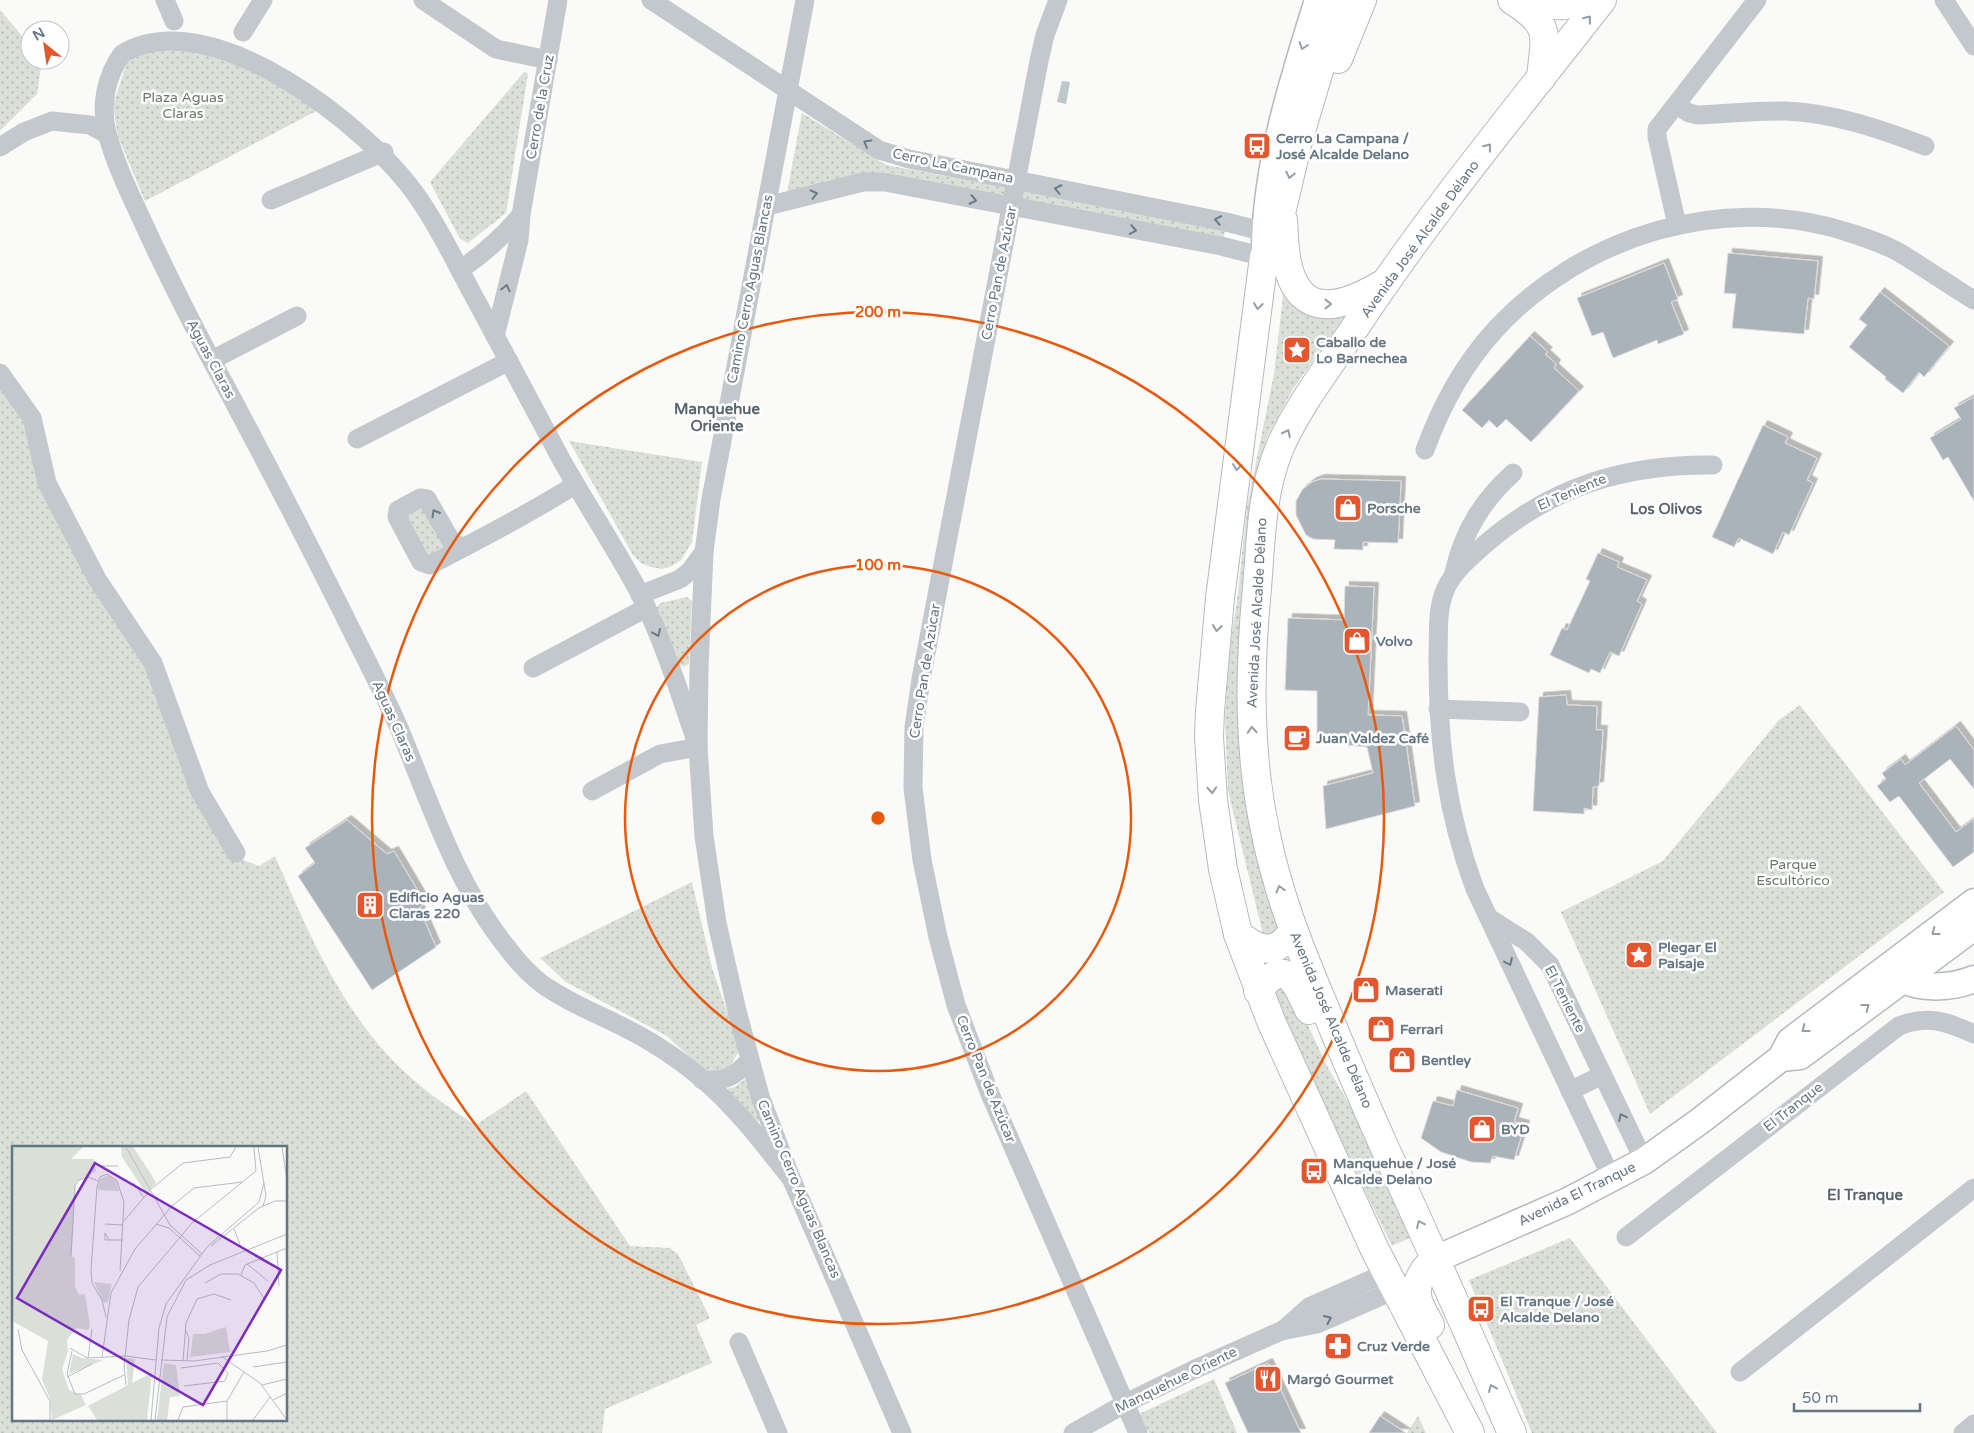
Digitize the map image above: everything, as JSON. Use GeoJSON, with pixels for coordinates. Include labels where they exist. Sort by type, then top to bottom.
{"type":"FeatureCollection","features":[{"type":"Feature","properties":{"kind":"main road"},"geometry":{"type":"LineString","coordinates":[[1318,0],[1286,102],[1274,160],[1220,598],[1210,711],[1213,800],[1223,869],[1238,934],[1258,991],[1324,1142],[1391,1281],[1471,1433]]}},
{"type":"Feature","properties":{"kind":"main road"},"geometry":{"type":"LineString","coordinates":[[1265,245],[1282,209],[1298,140],[1340,0]]}},
{"type":"Feature","properties":{"kind":"main road"},"geometry":{"type":"LineString","coordinates":[[1298,140],[1333,70],[1362,0]]}},
{"type":"Feature","properties":{"kind":"main road"},"geometry":{"type":"LineString","coordinates":[[1512,0],[1532,12],[1545,35],[1542,78]]}},
{"type":"Feature","properties":{"kind":"main road"},"geometry":{"type":"LineString","coordinates":[[1544,0],[1559,6],[1568,5],[1580,0]]}},
{"type":"Feature","properties":{"kind":"main road","name":"Avenida José Alcalde Délano"},"geometry":{"type":"LineString","coordinates":[[1512,1433],[1436,1260],[1354,1081],[1281,896],[1265,832],[1259,796],[1252,731],[1250,675],[1263,510],[1269,478],[1293,422],[1384,283],[1602,0]]}},
{"type":"Feature","properties":{"kind":"main road"},"geometry":{"type":"LineString","coordinates":[[1282,209],[1286,262],[1293,282],[1304,297],[1319,304],[1333,305],[1358,297],[1384,283]]}},
{"type":"Feature","properties":{"kind":"main road","name":"Avenida El Tranque"},"geometry":{"type":"LineString","coordinates":[[1903,967],[1974,902]]}},
{"type":"Feature","properties":{"kind":"main road"},"geometry":{"type":"LineString","coordinates":[[1238,934],[1256,946],[1269,949],[1282,943],[1293,930]]}},
{"type":"Feature","properties":{"kind":"main road"},"geometry":{"type":"LineString","coordinates":[[1970,930],[1962,952],[1966,962],[1974,970]]}},
{"type":"Feature","properties":{"kind":"main road","name":"Avenida El Tranque"},"geometry":{"type":"LineString","coordinates":[[1436,1260],[1612,1179],[1644,1161],[1700,1121],[1781,1058],[1790,1040],[1903,967],[1970,930]]}},
{"type":"Feature","properties":{"kind":"main road"},"geometry":{"type":"LineString","coordinates":[[1903,967],[1967,973],[1974,978]]}},
{"type":"Feature","properties":{"kind":"main road"},"geometry":{"type":"LineString","coordinates":[[1258,991],[1275,976],[1282,974],[1294,979],[1340,1077],[1354,1081]]}},
{"type":"Feature","properties":{"kind":"main road"},"geometry":{"type":"LineString","coordinates":[[1436,1260],[1429,1263],[1424,1270],[1420,1279],[1417,1297],[1452,1374],[1471,1433]]}},
{"type":"Feature","properties":{"kind":"street"},"geometry":{"type":"LineString","coordinates":[[165,0],[174,21]]}},
{"type":"Feature","properties":{"kind":"street"},"geometry":{"type":"LineString","coordinates":[[244,32],[263,0]]}},
{"type":"Feature","properties":{"kind":"street"},"geometry":{"type":"LineString","coordinates":[[423,0],[496,49],[548,60]]}},
{"type":"Feature","properties":{"kind":"street","name":"Cerro de la Cruz"},"geometry":{"type":"LineString","coordinates":[[495,336],[519,240],[520,215],[558,0]]}},
{"type":"Feature","properties":{"kind":"street","name":"Cerro La Campana"},"geometry":{"type":"LineString","coordinates":[[650,0],[879,150],[909,159],[1226,222],[1265,245]]}},
{"type":"Feature","properties":{"kind":"street","name":"Camino Cerro Aguas Blancas"},"geometry":{"type":"LineString","coordinates":[[806,0],[711,499],[704,552],[698,747],[704,836],[717,923],[760,1096],[791,1178],[902,1433]]}},
{"type":"Feature","properties":{"kind":"street","name":"Cerro Pan de Azúcar"},"geometry":{"type":"LineString","coordinates":[[1058,0],[1045,35],[920,687],[914,726],[913,788],[922,860],[938,937],[956,1005],[990,1094],[1138,1433]]}},
{"type":"Feature","properties":{"kind":"street"},"geometry":{"type":"LineString","coordinates":[[1677,225],[1657,137],[1657,129],[1757,0]]}},
{"type":"Feature","properties":{"kind":"street"},"geometry":{"type":"LineString","coordinates":[[1944,0],[1974,46]]}},
{"type":"Feature","properties":{"kind":"street","name":"Aguas Claras"},"geometry":{"type":"LineString","coordinates":[[195,19],[174,21],[158,27],[143,35],[122,54],[115,66],[105,93],[104,107],[107,134],[124,181],[172,286],[341,610],[392,714],[461,877],[496,934],[512,956],[544,986],[652,1042],[680,1061],[736,1112],[791,1178]]}},
{"type":"Feature","properties":{"kind":"street"},"geometry":{"type":"LineString","coordinates":[[288,60],[340,105],[384,152],[423,204],[575,485],[643,601],[673,672],[698,747],[660,754],[592,791]]}},
{"type":"Feature","properties":{"kind":"street"},"geometry":{"type":"LineString","coordinates":[[1676,105],[1689,113],[1698,115],[1767,111],[1807,113],[1862,124],[1925,146]]}},
{"type":"Feature","properties":{"kind":"street"},"geometry":{"type":"LineString","coordinates":[[0,147],[24,132],[52,121],[90,124],[107,134]]}},
{"type":"Feature","properties":{"kind":"street"},"geometry":{"type":"LineString","coordinates":[[270,200],[384,152]]}},
{"type":"Feature","properties":{"kind":"street","name":"Cerro La Campana"},"geometry":{"type":"LineString","coordinates":[[767,206],[863,182],[885,182],[1221,246],[1265,245]]}},
{"type":"Feature","properties":{"kind":"street","name":"Cerro de la Cruz"},"geometry":{"type":"LineString","coordinates":[[460,270],[495,244],[508,232],[520,215]]}},
{"type":"Feature","properties":{"kind":"street"},"geometry":{"type":"LineString","coordinates":[[1425,450],[1435,424],[1461,375],[1494,330],[1514,310],[1555,277],[1578,263],[1626,240],[1677,225],[1707,220],[1764,218],[1799,221],[1842,230],[1867,238],[1900,253],[1974,300]]}},
{"type":"Feature","properties":{"kind":"street"},"geometry":{"type":"LineString","coordinates":[[212,360],[297,316]]}},
{"type":"Feature","properties":{"kind":"street"},"geometry":{"type":"LineString","coordinates":[[357,438],[509,361]]}},
{"type":"Feature","properties":{"kind":"street"},"geometry":{"type":"LineString","coordinates":[[0,373],[32,418],[47,483],[70,528],[97,579],[153,663],[200,792],[236,853]]}},
{"type":"Feature","properties":{"kind":"street","name":"El Teniente"},"geometry":{"type":"LineString","coordinates":[[1612,1179],[1472,882],[1455,829],[1443,768],[1438,709],[1440,611],[1447,586],[1454,574],[1506,527],[1529,510],[1580,486],[1623,473],[1659,466],[1713,465]]}},
{"type":"Feature","properties":{"kind":"street","name":"El Teniente"},"geometry":{"type":"LineString","coordinates":[[1454,574],[1470,526],[1489,497],[1513,473]]}},
{"type":"Feature","properties":{"kind":"street"},"geometry":{"type":"LineString","coordinates":[[466,547],[575,485]]}},
{"type":"Feature","properties":{"kind":"street"},"geometry":{"type":"LineString","coordinates":[[533,668],[680,579],[690,571],[704,552]]}},
{"type":"Feature","properties":{"kind":"street"},"geometry":{"type":"LineString","coordinates":[[680,579],[693,588],[702,600]]}},
{"type":"Feature","properties":{"kind":"street"},"geometry":{"type":"LineString","coordinates":[[673,672],[680,677],[688,677],[699,668]]}},
{"type":"Feature","properties":{"kind":"street"},"geometry":{"type":"LineString","coordinates":[[1438,709],[1520,712]]}},
{"type":"Feature","properties":{"kind":"street","name":"El Teniente"},"geometry":{"type":"LineString","coordinates":[[1489,918],[1527,942],[1550,966],[1644,1161]]}},
{"type":"Feature","properties":{"kind":"street","name":"El Tranque"},"geometry":{"type":"LineString","coordinates":[[1626,1237],[1899,1026],[1911,1022],[1932,1020],[1957,1026],[1974,1034]]}},
{"type":"Feature","properties":{"kind":"street"},"geometry":{"type":"LineString","coordinates":[[702,1080],[715,1081],[730,1077],[750,1060]]}},
{"type":"Feature","properties":{"kind":"street"},"geometry":{"type":"LineString","coordinates":[[1570,1091],[1602,1076]]}},
{"type":"Feature","properties":{"kind":"street"},"geometry":{"type":"LineString","coordinates":[[1740,1372],[1974,1188]]}},
{"type":"Feature","properties":{"kind":"street","name":"Manquehue Oriente"},"geometry":{"type":"LineString","coordinates":[[1073,1433],[1126,1403],[1193,1370],[1281,1331],[1309,1307],[1391,1281]]}},
{"type":"Feature","properties":{"kind":"street"},"geometry":{"type":"LineString","coordinates":[[739,1342],[778,1433]]}},
{"type":"Feature","properties":{"kind":"street"},"geometry":{"type":"LineString","coordinates":[[1963,1433],[1974,1424]]}},
{"type":"Feature","properties":{"kind":"green space"},"geometry":{"type":"Polygon","coordinates":[[[0,10],[20,33],[20,70],[41,70],[37,94],[0,131],[0,10]]]}},
{"type":"Feature","properties":{"kind":"green space","name":"Plaza Aguas Claras"},"geometry":{"type":"Polygon","coordinates":[[[204,36],[243,47],[320,109],[145,201],[118,137],[113,105],[128,59],[204,36]]]}},
{"type":"Feature","properties":{"kind":"green space"},"geometry":{"type":"Polygon","coordinates":[[[524,72],[528,73],[506,213],[468,243],[460,239],[430,182],[524,72]]]}},
{"type":"Feature","properties":{"kind":"green space"},"geometry":{"type":"Polygon","coordinates":[[[802,113],[886,165],[1226,228],[1223,240],[885,172],[787,193],[802,113]]]}},
{"type":"Feature","properties":{"kind":"green space"},"geometry":{"type":"Polygon","coordinates":[[[1284,288],[1346,314],[1293,389],[1267,437],[1252,494],[1238,692],[1240,736],[1250,825],[1268,895],[1280,931],[1264,938],[1228,791],[1225,717],[1230,648],[1247,507],[1274,374],[1284,288]]]}},
{"type":"Feature","properties":{"kind":"green space"},"geometry":{"type":"Polygon","coordinates":[[[0,379],[29,421],[42,482],[148,665],[233,856],[259,866],[275,856],[317,948],[341,992],[370,1034],[406,1073],[447,1106],[476,1125],[526,1091],[630,1246],[670,1248],[678,1254],[710,1318],[696,1325],[712,1363],[605,1409],[602,1433],[0,1433],[0,379]]]}},
{"type":"Feature","properties":{"kind":"green space"},"geometry":{"type":"Polygon","coordinates":[[[569,441],[702,462],[692,542],[681,560],[672,566],[662,569],[641,563],[633,555],[569,441]]]}},
{"type":"Feature","properties":{"kind":"green space"},"geometry":{"type":"Polygon","coordinates":[[[419,503],[448,546],[425,558],[404,510],[419,503]]]}},
{"type":"Feature","properties":{"kind":"green space"},"geometry":{"type":"Polygon","coordinates":[[[687,597],[692,601],[689,664],[683,667],[656,609],[660,603],[687,597]]]}},
{"type":"Feature","properties":{"kind":"green space","name":"Parque Escultórico"},"geometry":{"type":"Polygon","coordinates":[[[1800,705],[1944,892],[1650,1114],[1561,912],[1663,861],[1779,720],[1800,705]]]}},
{"type":"Feature","properties":{"kind":"green space"},"geometry":{"type":"Polygon","coordinates":[[[692,882],[712,968],[740,1049],[729,1068],[710,1076],[667,1036],[566,982],[540,958],[692,882]]]}},
{"type":"Feature","properties":{"kind":"green space"},"geometry":{"type":"Polygon","coordinates":[[[1288,983],[1327,1066],[1360,1123],[1412,1237],[1392,1246],[1332,1122],[1276,998],[1273,985],[1288,983]]]}},
{"type":"Feature","properties":{"kind":"green space"},"geometry":{"type":"Polygon","coordinates":[[[745,1079],[748,1082],[758,1122],[727,1091],[745,1079]]]}},
{"type":"Feature","properties":{"kind":"green space"},"geometry":{"type":"Polygon","coordinates":[[[1570,1238],[1717,1433],[1532,1433],[1469,1280],[1570,1238]]]}},
{"type":"Feature","properties":{"kind":"green space"},"geometry":{"type":"Polygon","coordinates":[[[1214,1379],[1237,1433],[1149,1433],[1139,1414],[1214,1379]]]}},
{"type":"Feature","properties":{"kind":"green space"},"geometry":{"type":"Polygon","coordinates":[[[1418,1416],[1426,1433],[1407,1433],[1418,1416]]]}},
{"type":"Feature","properties":{"kind":"shaded area"},"geometry":{"type":"Polygon","coordinates":[[[1062,81],[1070,82],[1066,104],[1057,102],[1062,81]]]}},
{"type":"Feature","properties":{"kind":"building"},"geometry":{"type":"Polygon","coordinates":[[[1728,253],[1818,261],[1814,299],[1808,298],[1804,334],[1732,328],[1736,294],[1724,293],[1728,253]]]}},
{"type":"Feature","properties":{"kind":"building"},"geometry":{"type":"Polygon","coordinates":[[[1664,263],[1678,299],[1671,302],[1684,334],[1658,344],[1657,340],[1613,358],[1603,332],[1592,336],[1577,298],[1664,263]]]}},
{"type":"Feature","properties":{"kind":"building"},"geometry":{"type":"Polygon","coordinates":[[[1880,292],[1949,346],[1924,377],[1919,372],[1903,393],[1849,347],[1867,325],[1859,319],[1880,292]]]}},
{"type":"Feature","properties":{"kind":"building"},"geometry":{"type":"Polygon","coordinates":[[[1530,336],[1548,352],[1545,354],[1556,364],[1554,368],[1579,391],[1531,442],[1506,419],[1497,428],[1489,420],[1482,428],[1462,410],[1530,336]]]}},
{"type":"Feature","properties":{"kind":"building"},"geometry":{"type":"Polygon","coordinates":[[[1974,397],[1974,501],[1948,457],[1943,460],[1930,438],[1961,419],[1954,408],[1974,397]]]}},
{"type":"Feature","properties":{"kind":"building"},"geometry":{"type":"Polygon","coordinates":[[[1763,425],[1788,437],[1785,443],[1817,458],[1807,480],[1813,483],[1789,535],[1783,532],[1773,554],[1739,538],[1734,547],[1712,537],[1763,425]]]}},
{"type":"Feature","properties":{"kind":"building","name":"Porsche"},"geometry":{"type":"Polygon","coordinates":[[[1321,479],[1401,481],[1398,543],[1363,542],[1363,550],[1334,549],[1335,540],[1313,539],[1306,535],[1296,515],[1296,501],[1302,490],[1312,482],[1321,479]]]}},
{"type":"Feature","properties":{"kind":"building"},"geometry":{"type":"Polygon","coordinates":[[[1598,553],[1619,562],[1617,567],[1647,580],[1637,601],[1642,604],[1619,656],[1610,652],[1600,673],[1591,669],[1589,673],[1550,655],[1562,628],[1567,630],[1590,581],[1586,579],[1598,553]]]}},
{"type":"Feature","properties":{"kind":"building"},"geometry":{"type":"Polygon","coordinates":[[[1345,586],[1374,587],[1368,715],[1402,716],[1415,806],[1326,829],[1323,786],[1373,773],[1367,747],[1317,742],[1317,691],[1285,690],[1288,618],[1344,620],[1345,586]]]}},
{"type":"Feature","properties":{"kind":"building"},"geometry":{"type":"Polygon","coordinates":[[[1566,695],[1567,705],[1597,706],[1596,730],[1603,730],[1599,786],[1593,787],[1592,810],[1584,808],[1584,814],[1533,811],[1539,697],[1566,695]]]}},
{"type":"Feature","properties":{"kind":"building"},"geometry":{"type":"Polygon","coordinates":[[[1956,726],[1974,750],[1974,789],[1950,759],[1919,783],[1956,832],[1974,819],[1974,852],[1953,867],[1899,796],[1890,802],[1877,786],[1886,779],[1882,773],[1901,759],[1905,765],[1956,726]]]}},
{"type":"Feature","properties":{"kind":"building","name":"Edificio Aguas Claras 220"},"geometry":{"type":"Polygon","coordinates":[[[347,820],[387,854],[394,851],[425,903],[419,908],[436,947],[372,990],[298,876],[315,863],[305,848],[347,820]]]}},
{"type":"Feature","properties":{"kind":"building"},"geometry":{"type":"Polygon","coordinates":[[[1457,1090],[1518,1108],[1514,1122],[1525,1125],[1514,1160],[1493,1156],[1490,1163],[1471,1162],[1441,1152],[1421,1138],[1433,1101],[1453,1106],[1457,1090]]]}},
{"type":"Feature","properties":{"kind":"building"},"geometry":{"type":"Polygon","coordinates":[[[1268,1363],[1301,1433],[1248,1433],[1225,1383],[1268,1363]]]}},
{"type":"Feature","properties":{"kind":"building"},"geometry":{"type":"Polygon","coordinates":[[[1380,1416],[1386,1420],[1406,1433],[1369,1433],[1380,1416]]]}},
{"type":"Feature","properties":{"kind":"place","name":"Cerro La Campana / José Alcalde Delano"},"geometry":{"type":"Point","coordinates":[1257,146]}},
{"type":"Feature","properties":{"kind":"place","name":"Caballo de Lo Barnechea"},"geometry":{"type":"Point","coordinates":[1297,350]}},
{"type":"Feature","properties":{"kind":"place","name":"Porsche"},"geometry":{"type":"Point","coordinates":[1348,508]}},
{"type":"Feature","properties":{"kind":"place","name":"Volvo"},"geometry":{"type":"Point","coordinates":[1357,641]}},
{"type":"Feature","properties":{"kind":"place","name":"Juan Valdez Café"},"geometry":{"type":"Point","coordinates":[1297,738]}},
{"type":"Feature","properties":{"kind":"place","name":"Edificio Aguas Claras 220"},"geometry":{"type":"Point","coordinates":[370,905]}},
{"type":"Feature","properties":{"kind":"place","name":"Plegar El Paisaje"},"geometry":{"type":"Point","coordinates":[1639,955]}},
{"type":"Feature","properties":{"kind":"place","name":"Maserati"},"geometry":{"type":"Point","coordinates":[1366,990]}},
{"type":"Feature","properties":{"kind":"place","name":"Ferrari"},"geometry":{"type":"Point","coordinates":[1381,1029]}},
{"type":"Feature","properties":{"kind":"place","name":"Bentley"},"geometry":{"type":"Point","coordinates":[1402,1060]}},
{"type":"Feature","properties":{"kind":"place","name":"BYD"},"geometry":{"type":"Point","coordinates":[1482,1129]}},
{"type":"Feature","properties":{"kind":"place","name":"Manquehue / José Alcalde Delano"},"geometry":{"type":"Point","coordinates":[1314,1171]}},
{"type":"Feature","properties":{"kind":"place","name":"El Tranque / José Alcalde Delano"},"geometry":{"type":"Point","coordinates":[1481,1309]}},
{"type":"Feature","properties":{"kind":"place","name":"Cruz Verde"},"geometry":{"type":"Point","coordinates":[1338,1346]}},
{"type":"Feature","properties":{"kind":"place","name":"Margó Gourmet"},"geometry":{"type":"Point","coordinates":[1268,1379]}},
{"type":"Feature","properties":{"kind":"district","name":"Manquehue Oriente"},"geometry":{"type":"Point","coordinates":[717,418]}},
{"type":"Feature","properties":{"kind":"district","name":"Los Olivos"},"geometry":{"type":"Point","coordinates":[1666,509]}},
{"type":"Feature","properties":{"kind":"district","name":"El Tranque"},"geometry":{"type":"Point","coordinates":[1865,1195]}}]}
